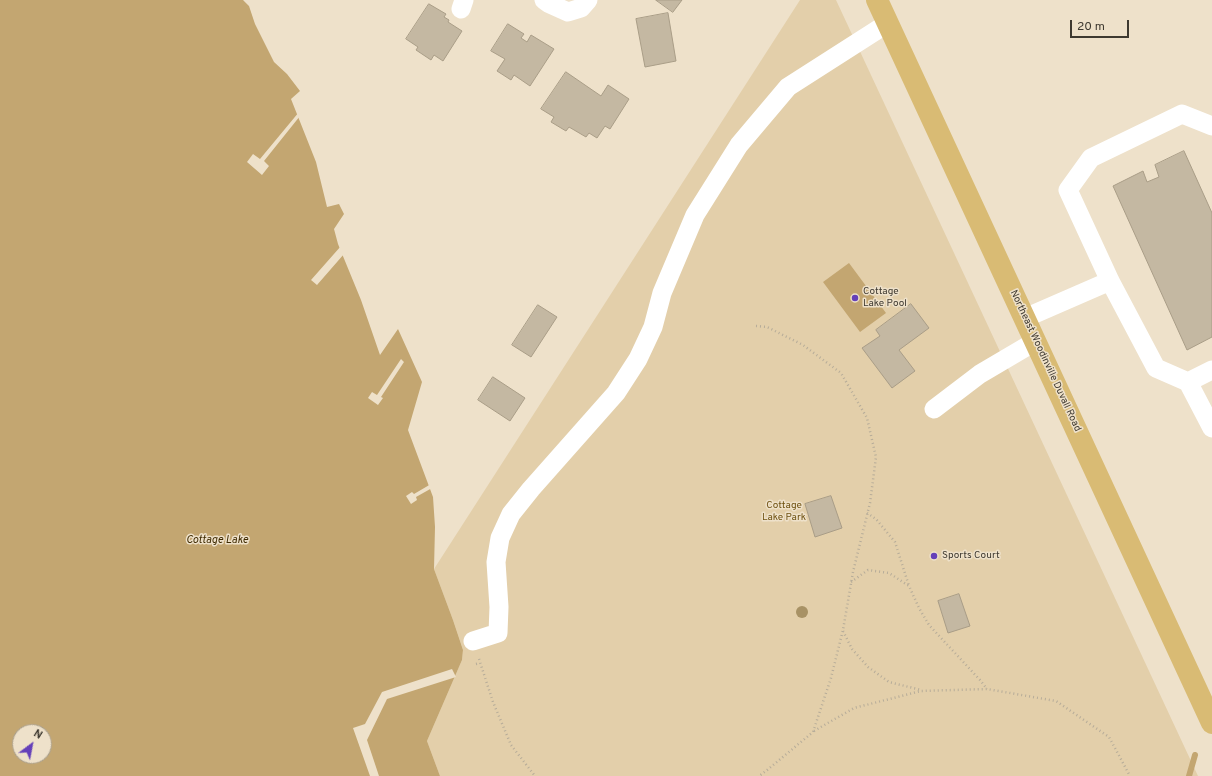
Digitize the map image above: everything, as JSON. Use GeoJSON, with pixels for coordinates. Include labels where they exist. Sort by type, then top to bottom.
{"type":"FeatureCollection","features":[{"type":"Feature","properties":{"kind":"main road","name":"Northeast Woodinville Duvall Road"},"geometry":{"type":"LineString","coordinates":[[877,0],[1025,318],[1207,698],[1212,723]]}},
{"type":"Feature","properties":{"kind":"lane"},"geometry":{"type":"LineString","coordinates":[[544,0],[568,12],[582,8],[588,0]]}},
{"type":"Feature","properties":{"kind":"lane"},"geometry":{"type":"LineString","coordinates":[[473,641],[498,633],[499,607],[496,562],[500,538],[511,514],[531,489],[616,393],[638,359],[653,327],[662,293],[695,215],[739,145],[788,87],[888,23]]}},
{"type":"Feature","properties":{"kind":"lane"},"geometry":{"type":"LineString","coordinates":[[1212,126],[1182,114],[1090,158],[1068,190],[1110,281],[1156,368],[1188,382],[1212,428]]}},
{"type":"Feature","properties":{"kind":"lane"},"geometry":{"type":"LineString","coordinates":[[1025,318],[1110,281]]}},
{"type":"Feature","properties":{"kind":"lane"},"geometry":{"type":"LineString","coordinates":[[934,409],[980,374],[1036,341]]}},
{"type":"Feature","properties":{"kind":"lane"},"geometry":{"type":"LineString","coordinates":[[1188,382],[1212,370]]}},
{"type":"Feature","properties":{"kind":"path"},"geometry":{"type":"LineString","coordinates":[[756,326],[767,328],[803,345],[841,373],[866,418],[876,457],[867,513],[851,583],[843,630],[831,678],[813,732]]}},
{"type":"Feature","properties":{"kind":"path"},"geometry":{"type":"LineString","coordinates":[[867,513],[876,519],[895,542],[909,586],[929,626],[987,689]]}},
{"type":"Feature","properties":{"kind":"path"},"geometry":{"type":"LineString","coordinates":[[851,583],[868,570],[888,573],[909,586]]}},
{"type":"Feature","properties":{"kind":"path"},"geometry":{"type":"LineString","coordinates":[[843,630],[852,649],[868,667],[889,682],[922,691]]}},
{"type":"Feature","properties":{"kind":"path"},"geometry":{"type":"LineString","coordinates":[[473,641],[493,702],[511,745],[535,776]]}},
{"type":"Feature","properties":{"kind":"path"},"geometry":{"type":"LineString","coordinates":[[476,664],[480,663]]}},
{"type":"Feature","properties":{"kind":"path"},"geometry":{"type":"LineString","coordinates":[[759,776],[813,732],[854,708],[922,691],[987,689],[1056,701],[1109,736],[1130,776]]}},
{"type":"Feature","properties":{"kind":"green space","name":"Cottage Lake Park"},"geometry":{"type":"Polygon","coordinates":[[[800,0],[836,0],[1198,776],[440,776],[427,741],[462,660],[463,650],[434,569],[800,0]]]}},
{"type":"Feature","properties":{"kind":"water","name":"Cottage Lake"},"geometry":{"type":"Polygon","coordinates":[[[0,0],[243,0],[249,6],[255,24],[274,62],[287,74],[300,91],[291,99],[316,162],[327,207],[339,204],[344,214],[334,229],[338,244],[361,300],[380,355],[398,329],[422,382],[408,430],[433,497],[435,527],[434,569],[463,650],[462,660],[427,741],[440,776],[0,776],[0,0]]]}},
{"type":"Feature","properties":{"kind":"water","name":"Cottage Lake Pool"},"geometry":{"type":"Polygon","coordinates":[[[849,263],[886,313],[860,332],[823,282],[849,263]]]}},
{"type":"Feature","properties":{"kind":"pier"},"geometry":{"type":"Polygon","coordinates":[[[299,112],[300,116],[264,161],[269,166],[262,175],[247,162],[253,154],[260,159],[299,112]]]}},
{"type":"Feature","properties":{"kind":"pier"},"geometry":{"type":"Polygon","coordinates":[[[341,246],[344,254],[317,285],[311,280],[341,246]]]}},
{"type":"Feature","properties":{"kind":"pier"},"geometry":{"type":"Polygon","coordinates":[[[401,359],[404,362],[381,397],[383,398],[378,405],[368,398],[372,392],[377,395],[401,359]]]}},
{"type":"Feature","properties":{"kind":"pier"},"geometry":{"type":"Polygon","coordinates":[[[431,484],[432,488],[416,497],[417,500],[411,504],[406,496],[412,492],[414,494],[431,484]]]}},
{"type":"Feature","properties":{"kind":"pier"},"geometry":{"type":"Polygon","coordinates":[[[452,669],[456,677],[387,699],[367,740],[379,776],[370,776],[353,728],[365,724],[382,692],[452,669]]]}},
{"type":"Feature","properties":{"kind":"building"},"geometry":{"type":"Polygon","coordinates":[[[656,0],[682,0],[673,12],[656,0]]]}},
{"type":"Feature","properties":{"kind":"building"},"geometry":{"type":"Polygon","coordinates":[[[429,4],[446,14],[444,17],[449,20],[448,22],[462,31],[443,61],[434,55],[431,60],[416,50],[418,47],[406,39],[429,4]]]}},
{"type":"Feature","properties":{"kind":"building"},"geometry":{"type":"Polygon","coordinates":[[[668,13],[676,61],[645,67],[636,19],[668,13]]]}},
{"type":"Feature","properties":{"kind":"building"},"geometry":{"type":"Polygon","coordinates":[[[508,24],[524,34],[521,38],[527,42],[531,35],[554,49],[530,86],[514,75],[511,80],[497,71],[505,59],[491,51],[508,24]]]}},
{"type":"Feature","properties":{"kind":"building"},"geometry":{"type":"Polygon","coordinates":[[[566,72],[601,96],[608,85],[629,99],[610,129],[605,126],[597,138],[589,133],[586,137],[569,127],[566,131],[551,122],[554,117],[541,109],[566,72]]]}},
{"type":"Feature","properties":{"kind":"building"},"geometry":{"type":"Polygon","coordinates":[[[1184,151],[1212,213],[1212,337],[1187,350],[1113,186],[1143,171],[1147,182],[1159,177],[1155,165],[1184,151]]]}},
{"type":"Feature","properties":{"kind":"building"},"geometry":{"type":"Polygon","coordinates":[[[911,304],[929,328],[899,350],[915,371],[892,388],[862,348],[880,336],[876,330],[911,304]]]}},
{"type":"Feature","properties":{"kind":"building"},"geometry":{"type":"Polygon","coordinates":[[[538,305],[557,317],[531,357],[512,345],[538,305]]]}},
{"type":"Feature","properties":{"kind":"building"},"geometry":{"type":"Polygon","coordinates":[[[493,377],[525,398],[510,421],[478,400],[493,377]]]}},
{"type":"Feature","properties":{"kind":"building"},"geometry":{"type":"Polygon","coordinates":[[[831,496],[842,528],[815,537],[805,504],[831,496]]]}},
{"type":"Feature","properties":{"kind":"building"},"geometry":{"type":"Polygon","coordinates":[[[959,594],[970,626],[948,633],[938,601],[959,594]]]}},
{"type":"Feature","properties":{"kind":"waterway"},"geometry":{"type":"LineString","coordinates":[[1189,776],[1195,755]]}},
{"type":"Feature","properties":{"kind":"place","name":"Cottage Lake Pool"},"geometry":{"type":"Point","coordinates":[855,298]}},
{"type":"Feature","properties":{"kind":"place","name":"Sports Court"},"geometry":{"type":"Point","coordinates":[934,556]}}]}
